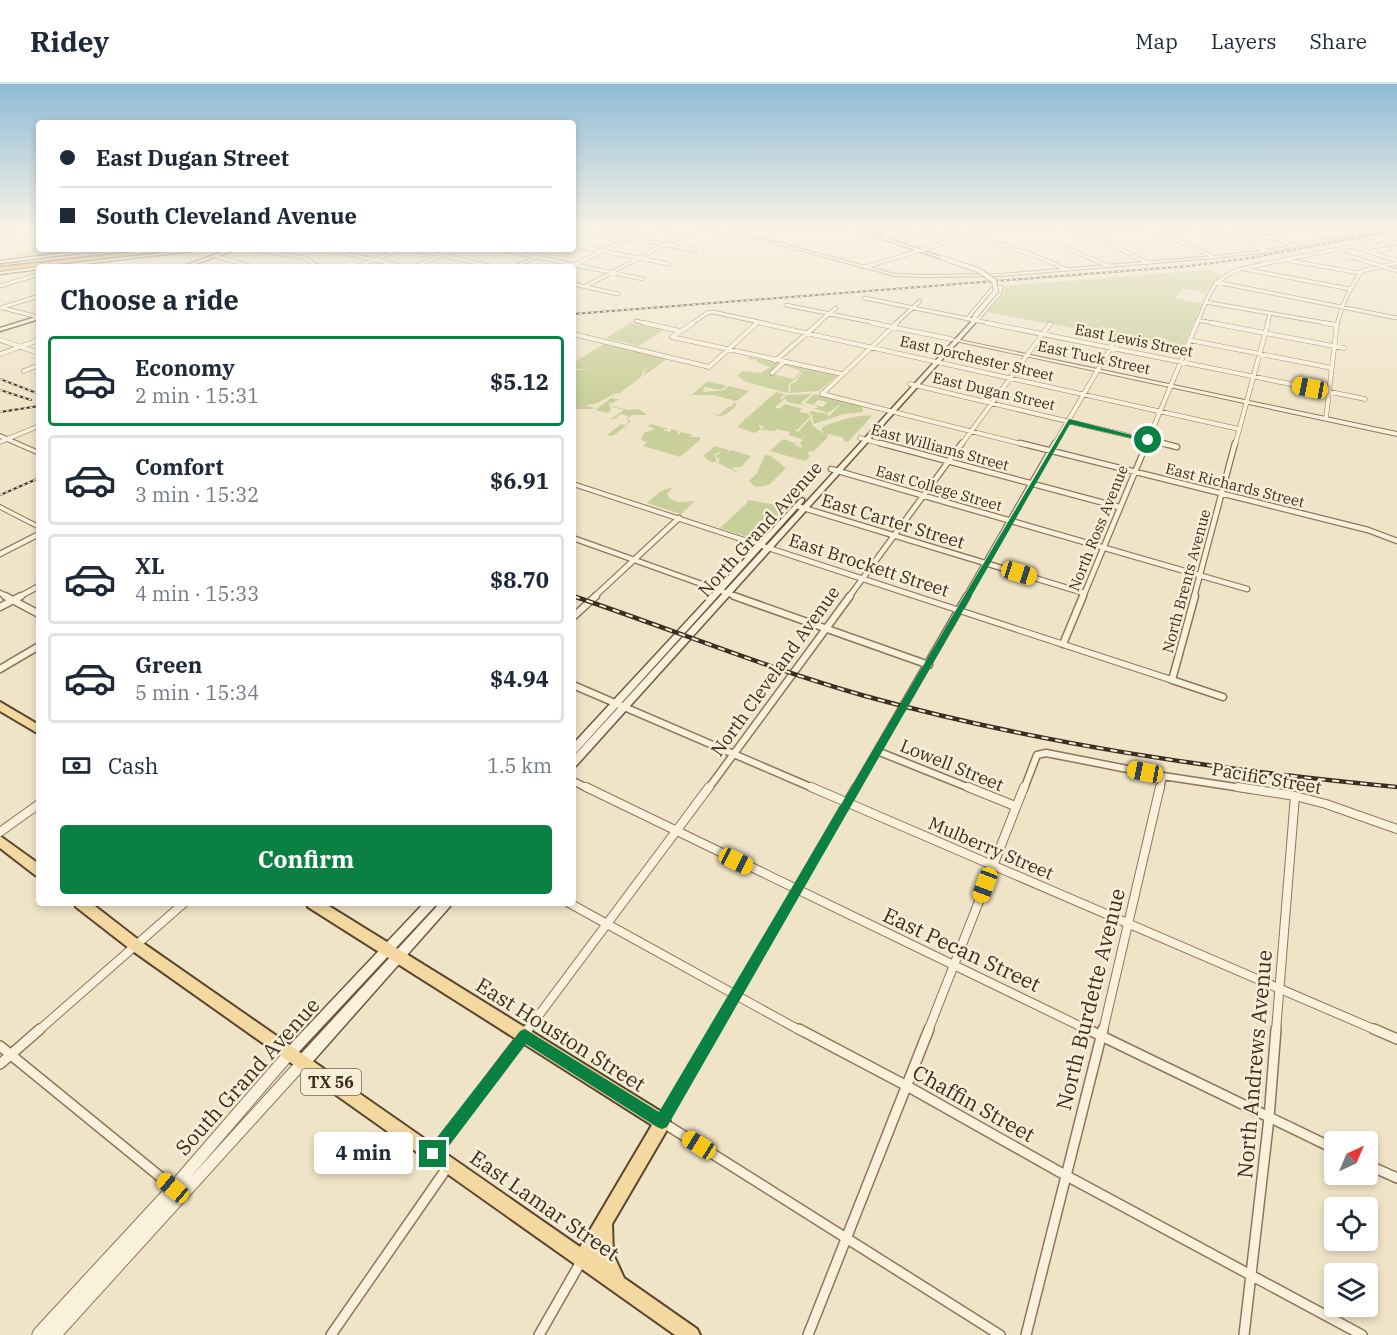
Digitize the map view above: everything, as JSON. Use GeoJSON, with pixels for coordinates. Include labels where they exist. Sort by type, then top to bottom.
{"type":"FeatureCollection","features":[{"type":"Feature","properties":{"kind":"main road","name":"North Grand Avenue"},"geometry":{"type":"LineString","coordinates":[[576,760],[764,546],[953,340],[973,322],[972,319],[996,291],[995,286]]}},
{"type":"Feature","properties":{"kind":"main road"},"geometry":{"type":"LineString","coordinates":[[0,330],[36,318]]}},
{"type":"Feature","properties":{"kind":"main road","name":"North Grand Avenue"},"geometry":{"type":"LineString","coordinates":[[576,747],[724,592]]}},
{"type":"Feature","properties":{"kind":"main road"},"geometry":{"type":"LineString","coordinates":[[0,706],[36,728]]}},
{"type":"Feature","properties":{"kind":"main road"},"geometry":{"type":"LineString","coordinates":[[0,841],[36,869]]}},
{"type":"Feature","properties":{"kind":"main road","name":"East Lamar Street"},"geometry":{"type":"LineString","coordinates":[[85,906],[135,945],[691,1335]]}},
{"type":"Feature","properties":{"kind":"main road","name":"East Houston Street"},"geometry":{"type":"LineString","coordinates":[[318,906],[662,1122]]}},
{"type":"Feature","properties":{"kind":"main road"},"geometry":{"type":"LineString","coordinates":[[393,954],[429,906]]}},
{"type":"Feature","properties":{"kind":"main road"},"geometry":{"type":"LineString","coordinates":[[393,954],[444,906]]}},
{"type":"Feature","properties":{"kind":"main road","name":"South Grand Avenue"},"geometry":{"type":"LineString","coordinates":[[296,1058],[393,954]]}},
{"type":"Feature","properties":{"kind":"main road"},"geometry":{"type":"LineString","coordinates":[[582,1260],[662,1122]]}},
{"type":"Feature","properties":{"kind":"main road"},"geometry":{"type":"LineString","coordinates":[[606,1218],[602,1252],[607,1267],[624,1288]]}},
{"type":"Feature","properties":{"kind":"street"},"geometry":{"type":"LineString","coordinates":[[588,286],[618,294]]}},
{"type":"Feature","properties":{"kind":"street"},"geometry":{"type":"LineString","coordinates":[[972,319],[994,286]]}},
{"type":"Feature","properties":{"kind":"street"},"geometry":{"type":"LineString","coordinates":[[972,319],[1000,293],[1001,287],[997,286]]}},
{"type":"Feature","properties":{"kind":"street","name":"North Ross Avenue"},"geometry":{"type":"LineString","coordinates":[[1063,644],[1197,320],[1214,286]]}},
{"type":"Feature","properties":{"kind":"street"},"geometry":{"type":"LineString","coordinates":[[1238,286],[1397,318]]}},
{"type":"Feature","properties":{"kind":"street"},"geometry":{"type":"LineString","coordinates":[[1336,286],[1350,289]]}},
{"type":"Feature","properties":{"kind":"street"},"geometry":{"type":"LineString","coordinates":[[1326,418],[1336,325],[1351,286]]}},
{"type":"Feature","properties":{"kind":"street"},"geometry":{"type":"LineString","coordinates":[[1,308],[36,297]]}},
{"type":"Feature","properties":{"kind":"street","name":"East Lewis Street"},"geometry":{"type":"LineString","coordinates":[[864,298],[1365,399]]}},
{"type":"Feature","properties":{"kind":"street"},"geometry":{"type":"LineString","coordinates":[[680,331],[672,337],[842,374],[920,301]]}},
{"type":"Feature","properties":{"kind":"street"},"geometry":{"type":"LineString","coordinates":[[1205,302],[1336,325]]}},
{"type":"Feature","properties":{"kind":"street","name":"East Tuck Street"},"geometry":{"type":"LineString","coordinates":[[786,305],[1397,434]]}},
{"type":"Feature","properties":{"kind":"street"},"geometry":{"type":"LineString","coordinates":[[1,308],[36,317]]}},
{"type":"Feature","properties":{"kind":"street"},"geometry":{"type":"LineString","coordinates":[[776,361],[836,308]]}},
{"type":"Feature","properties":{"kind":"street","name":"East Dorchester Street"},"geometry":{"type":"LineString","coordinates":[[680,331],[710,312],[1239,429]]}},
{"type":"Feature","properties":{"kind":"street","name":"North Brents Avenue"},"geometry":{"type":"LineString","coordinates":[[1172,680],[1270,314]]}},
{"type":"Feature","properties":{"kind":"street"},"geometry":{"type":"LineString","coordinates":[[645,317],[636,321],[680,331]]}},
{"type":"Feature","properties":{"kind":"street"},"geometry":{"type":"LineString","coordinates":[[1197,320],[1344,348]]}},
{"type":"Feature","properties":{"kind":"street"},"geometry":{"type":"LineString","coordinates":[[729,351],[729,344],[758,322]]}},
{"type":"Feature","properties":{"kind":"street","name":"North Cleveland Avenue"},"geometry":{"type":"LineString","coordinates":[[433,1154],[608,924],[1050,324]]}},
{"type":"Feature","properties":{"kind":"street"},"geometry":{"type":"LineString","coordinates":[[576,335],[709,367],[729,351]]}},
{"type":"Feature","properties":{"kind":"street"},"geometry":{"type":"LineString","coordinates":[[662,1122],[988,564],[1117,337]]}},
{"type":"Feature","properties":{"kind":"street"},"geometry":{"type":"LineString","coordinates":[[0,340],[36,352]]}},
{"type":"Feature","properties":{"kind":"street"},"geometry":{"type":"LineString","coordinates":[[1189,340],[1332,368]]}},
{"type":"Feature","properties":{"kind":"street"},"geometry":{"type":"LineString","coordinates":[[0,354],[36,341]]}},
{"type":"Feature","properties":{"kind":"street"},"geometry":{"type":"LineString","coordinates":[[772,373],[783,363]]}},
{"type":"Feature","properties":{"kind":"street"},"geometry":{"type":"LineString","coordinates":[[24,371],[36,366]]}},
{"type":"Feature","properties":{"kind":"street","name":"East Richards Street"},"geometry":{"type":"LineString","coordinates":[[842,374],[822,394],[1368,530],[1397,541]]}},
{"type":"Feature","properties":{"kind":"street","name":"East Dugan Street"},"geometry":{"type":"LineString","coordinates":[[912,384],[1177,447]]}},
{"type":"Feature","properties":{"kind":"street"},"geometry":{"type":"LineString","coordinates":[[0,442],[36,427]]}},
{"type":"Feature","properties":{"kind":"street"},"geometry":{"type":"LineString","coordinates":[[0,436],[36,452]]}},
{"type":"Feature","properties":{"kind":"street","name":"East Williams Street"},"geometry":{"type":"LineString","coordinates":[[863,439],[1119,507]]}},
{"type":"Feature","properties":{"kind":"street","name":"East College Street"},"geometry":{"type":"LineString","coordinates":[[834,470],[1247,588]]}},
{"type":"Feature","properties":{"kind":"street","name":"East Brockett Street"},"geometry":{"type":"LineString","coordinates":[[576,485],[1224,698]]}},
{"type":"Feature","properties":{"kind":"street"},"geometry":{"type":"LineString","coordinates":[[0,507],[36,525]]}},
{"type":"Feature","properties":{"kind":"street","name":"East Carter Street"},"geometry":{"type":"LineString","coordinates":[[801,507],[1084,593]]}},
{"type":"Feature","properties":{"kind":"street"},"geometry":{"type":"LineString","coordinates":[[576,614],[679,518]]}},
{"type":"Feature","properties":{"kind":"street"},"geometry":{"type":"LineString","coordinates":[[0,554],[36,536]]}},
{"type":"Feature","properties":{"kind":"street"},"geometry":{"type":"LineString","coordinates":[[576,539],[929,665]]}},
{"type":"Feature","properties":{"kind":"street"},"geometry":{"type":"LineString","coordinates":[[0,607],[36,588]]}},
{"type":"Feature","properties":{"kind":"street"},"geometry":{"type":"LineString","coordinates":[[0,593],[36,612]]}},
{"type":"Feature","properties":{"kind":"street"},"geometry":{"type":"LineString","coordinates":[[0,669],[36,648]]}},
{"type":"Feature","properties":{"kind":"street","name":"Mulberry Street"},"geometry":{"type":"LineString","coordinates":[[576,686],[846,804],[1397,1038]]}},
{"type":"Feature","properties":{"kind":"street","name":"Lowell Street"},"geometry":{"type":"LineString","coordinates":[[877,751],[1016,806]]}},
{"type":"Feature","properties":{"kind":"street","name":"Pacific Street"},"geometry":{"type":"LineString","coordinates":[[1016,806],[1035,758],[1040,754],[1295,796],[1326,804],[1397,829]]}},
{"type":"Feature","properties":{"kind":"street","name":"North Burdette Avenue"},"geometry":{"type":"LineString","coordinates":[[1026,1335],[1102,1035],[1163,776]]}},
{"type":"Feature","properties":{"kind":"street","name":"East Pecan Street"},"geometry":{"type":"LineString","coordinates":[[576,783],[1324,1144]]}},
{"type":"Feature","properties":{"kind":"street","name":"North Andrews Avenue"},"geometry":{"type":"LineString","coordinates":[[1244,1335],[1269,1118],[1295,796]]}},
{"type":"Feature","properties":{"kind":"street"},"geometry":{"type":"LineString","coordinates":[[0,832],[36,806]]}},
{"type":"Feature","properties":{"kind":"street"},"geometry":{"type":"LineString","coordinates":[[808,1335],[908,1086],[1016,806]]}},
{"type":"Feature","properties":{"kind":"street"},"geometry":{"type":"LineString","coordinates":[[0,1064],[180,906]]}},
{"type":"Feature","properties":{"kind":"street","name":"Chaffin Street"},"geometry":{"type":"LineString","coordinates":[[575,906],[735,996],[908,1086],[1065,1175],[1362,1335]]}},
{"type":"Feature","properties":{"kind":"street"},"geometry":{"type":"LineString","coordinates":[[0,1046],[178,1192]]}},
{"type":"Feature","properties":{"kind":"street","name":"South Grand Avenue"},"geometry":{"type":"LineString","coordinates":[[54,1335],[178,1192],[266,1081],[296,1058]]}},
{"type":"Feature","properties":{"kind":"street","name":"South Grand Avenue"},"geometry":{"type":"LineString","coordinates":[[39,1335],[278,1090],[296,1058]]}},
{"type":"Feature","properties":{"kind":"street"},"geometry":{"type":"LineString","coordinates":[[266,1081],[278,1090]]}},
{"type":"Feature","properties":{"kind":"street","name":"East Houston Street"},"geometry":{"type":"LineString","coordinates":[[662,1122],[1000,1335]]}},
{"type":"Feature","properties":{"kind":"street"},"geometry":{"type":"LineString","coordinates":[[331,1335],[449,1165]]}},
{"type":"Feature","properties":{"kind":"street"},"geometry":{"type":"LineString","coordinates":[[1378,1169],[1397,1178]]}},
{"type":"Feature","properties":{"kind":"street"},"geometry":{"type":"LineString","coordinates":[[539,1335],[582,1260]]}},
{"type":"Feature","properties":{"kind":"green space"},"geometry":{"type":"Polygon","coordinates":[[[1003,286],[1211,286],[1205,293],[1182,288],[1175,298],[1202,304],[1182,349],[987,312],[1004,293],[1005,288],[1003,286]]]}},
{"type":"Feature","properties":{"kind":"green space"},"geometry":{"type":"Polygon","coordinates":[[[630,323],[663,330],[639,346],[606,338],[630,323]]]}},
{"type":"Feature","properties":{"kind":"green space"},"geometry":{"type":"Polygon","coordinates":[[[605,343],[667,359],[643,376],[645,373],[643,372],[652,366],[642,371],[642,376],[620,393],[586,405],[594,408],[592,409],[576,409],[576,370],[588,370],[576,368],[576,361],[605,343]]]}},
{"type":"Feature","properties":{"kind":"green space"},"geometry":{"type":"Polygon","coordinates":[[[749,357],[769,361],[768,363],[770,361],[779,363],[770,373],[793,379],[801,371],[783,365],[805,366],[838,375],[819,391],[788,393],[791,391],[790,385],[798,380],[806,368],[788,386],[787,393],[746,382],[737,375],[743,371],[761,373],[770,367],[756,362],[758,360],[748,359],[749,357]]]}},
{"type":"Feature","properties":{"kind":"green space"},"geometry":{"type":"Polygon","coordinates":[[[708,381],[727,386],[718,389],[704,387],[703,392],[724,390],[729,386],[749,391],[743,396],[739,393],[742,397],[735,402],[714,395],[691,395],[708,381]]]}},
{"type":"Feature","properties":{"kind":"green space"},"geometry":{"type":"Polygon","coordinates":[[[776,392],[785,394],[780,398],[782,400],[786,395],[812,394],[800,403],[806,406],[788,402],[785,399],[775,407],[779,409],[785,404],[803,409],[798,411],[809,414],[810,417],[797,430],[794,430],[798,432],[810,419],[813,426],[824,434],[821,429],[838,421],[872,416],[848,442],[834,435],[830,438],[833,434],[827,435],[828,437],[814,451],[807,452],[810,456],[805,461],[770,451],[783,439],[795,443],[799,441],[794,445],[803,448],[800,443],[805,435],[800,440],[788,435],[790,432],[777,429],[775,431],[761,430],[764,427],[758,424],[761,429],[755,433],[737,427],[747,417],[751,420],[748,417],[776,392]]]}},
{"type":"Feature","properties":{"kind":"green space"},"geometry":{"type":"Polygon","coordinates":[[[814,394],[875,409],[862,406],[863,412],[844,414],[814,424],[812,417],[815,414],[811,416],[810,411],[828,414],[827,418],[843,402],[828,413],[813,408],[818,408],[815,405],[823,407],[827,402],[818,400],[813,405],[805,403],[814,394]]]}},
{"type":"Feature","properties":{"kind":"green space"},"geometry":{"type":"Polygon","coordinates":[[[615,395],[612,399],[619,399],[611,404],[611,402],[609,404],[611,410],[607,413],[595,410],[615,395]]]}},
{"type":"Feature","properties":{"kind":"green space"},"geometry":{"type":"Polygon","coordinates":[[[735,402],[736,406],[725,415],[719,416],[712,413],[719,415],[728,407],[734,406],[732,405],[735,402]]]}},
{"type":"Feature","properties":{"kind":"green space"},"geometry":{"type":"Polygon","coordinates":[[[612,407],[628,410],[639,409],[647,415],[631,415],[628,419],[631,422],[613,436],[607,435],[621,424],[629,423],[627,420],[628,416],[621,414],[611,419],[624,410],[612,407]]]}},
{"type":"Feature","properties":{"kind":"green space"},"geometry":{"type":"Polygon","coordinates":[[[651,424],[669,429],[663,430],[670,432],[671,429],[679,431],[677,434],[681,432],[693,435],[690,437],[700,437],[700,440],[680,457],[643,446],[647,442],[641,440],[644,433],[655,429],[648,426],[651,424]]]}},
{"type":"Feature","properties":{"kind":"green space"},"geometry":{"type":"Polygon","coordinates":[[[715,446],[729,450],[727,453],[731,450],[751,456],[741,467],[732,469],[736,472],[718,463],[720,460],[715,456],[722,452],[714,454],[717,462],[707,459],[704,455],[715,446]]]}},
{"type":"Feature","properties":{"kind":"green space"},"geometry":{"type":"Polygon","coordinates":[[[765,455],[771,456],[786,468],[769,485],[755,487],[749,481],[757,473],[765,455]]]}},
{"type":"Feature","properties":{"kind":"green space"},"geometry":{"type":"Polygon","coordinates":[[[673,487],[667,494],[670,499],[678,502],[695,501],[681,514],[647,503],[661,491],[673,487]]]}},
{"type":"Feature","properties":{"kind":"green space"},"geometry":{"type":"Polygon","coordinates":[[[747,500],[788,509],[760,541],[720,528],[747,503],[747,500]]]}},
{"type":"Feature","properties":{"kind":"railway"},"geometry":{"type":"LineString","coordinates":[[576,314],[927,286]]}},
{"type":"Feature","properties":{"kind":"railway"},"geometry":{"type":"LineString","coordinates":[[0,379],[36,393]]}},
{"type":"Feature","properties":{"kind":"railway"},"geometry":{"type":"LineString","coordinates":[[0,390],[31,400]]}},
{"type":"Feature","properties":{"kind":"railway"},"geometry":{"type":"LineString","coordinates":[[0,412],[36,406]]}},
{"type":"Feature","properties":{"kind":"railway"},"geometry":{"type":"LineString","coordinates":[[0,495],[36,479]]}},
{"type":"Feature","properties":{"kind":"railway"},"geometry":{"type":"LineString","coordinates":[[576,597],[791,673],[930,713],[1129,753],[1262,772],[1397,787]]}},
{"type":"Feature","properties":{"kind":"route"},"geometry":{"type":"LineString","coordinates":[[433,1154],[525,1035],[662,1122],[1069,421],[1148,440]]}}]}
